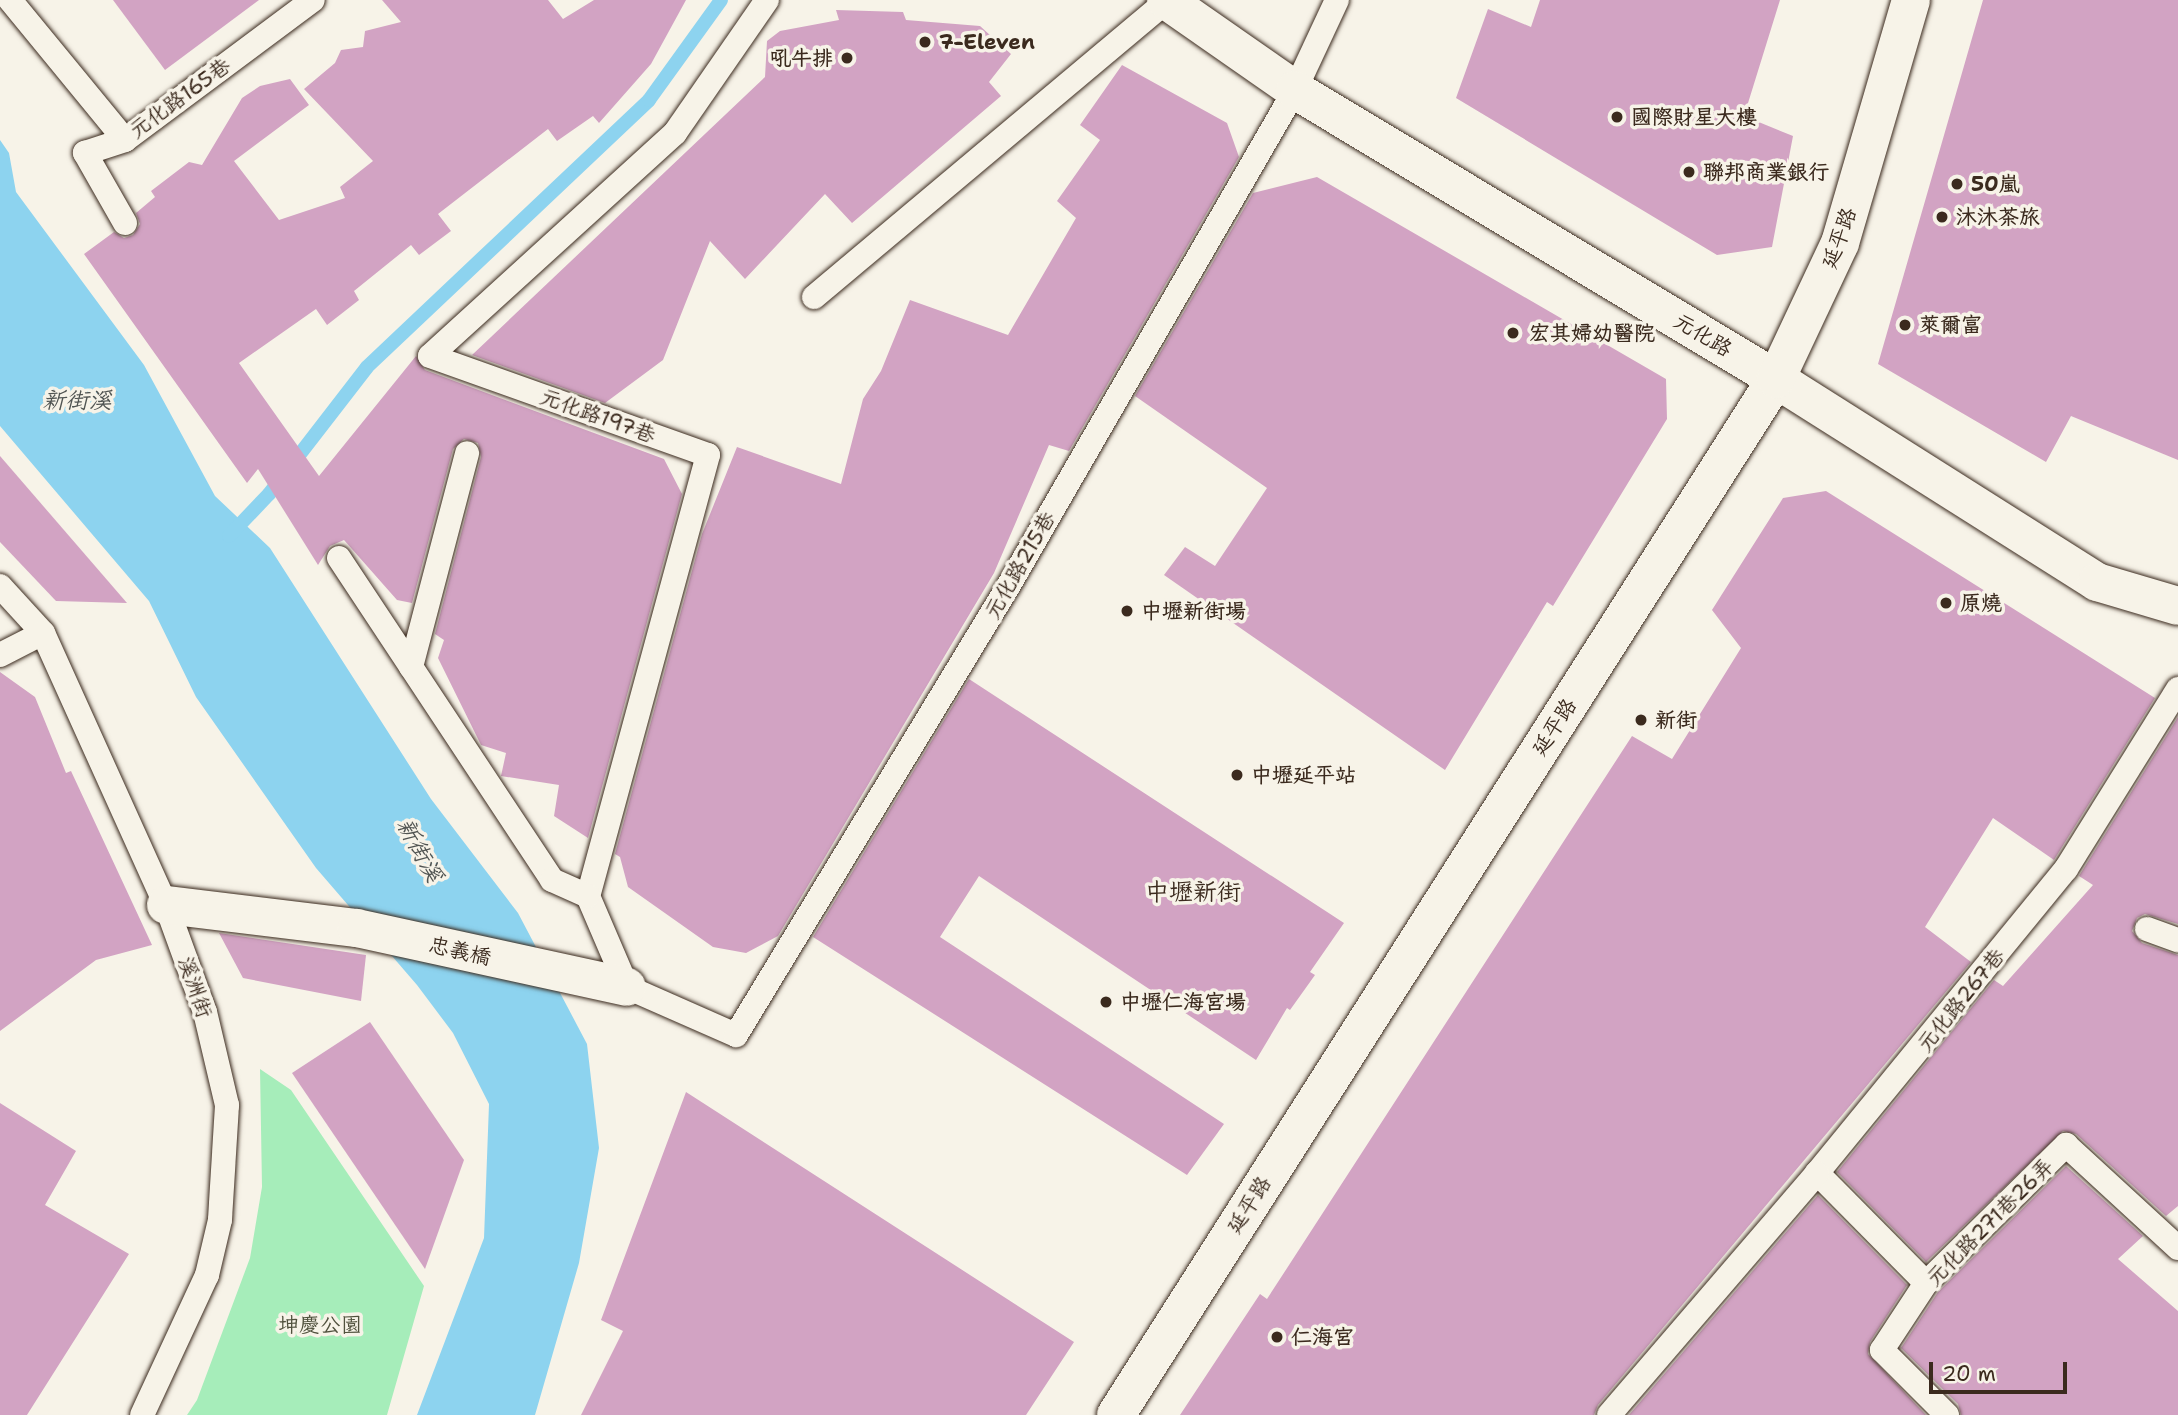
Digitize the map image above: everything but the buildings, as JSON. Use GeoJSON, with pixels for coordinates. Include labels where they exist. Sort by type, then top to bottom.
{"type":"FeatureCollection","features":[{"type":"Feature","properties":{"kind":"street","name":"元化路"},"geometry":{"type":"LineString","coordinates":[[1166,0],[1295,90],[1776,379],[2097,582],[2178,606]]}},
{"type":"Feature","properties":{"kind":"street","name":"延平路"},"geometry":{"type":"LineString","coordinates":[[1116,1415],[1776,379],[1840,243],[1911,0]]}},
{"type":"Feature","properties":{"kind":"street","name":"忠義橋"},"geometry":{"type":"LineString","coordinates":[[166,905],[357,928],[627,987]]}},
{"type":"Feature","properties":{"kind":"lane","name":"元化路165巷"},"geometry":{"type":"LineString","coordinates":[[10,0],[125,140],[313,0]]}},
{"type":"Feature","properties":{"kind":"lane","name":"元化路197巷"},"geometry":{"type":"LineString","coordinates":[[588,895],[708,455],[430,356],[675,133],[767,0]]}},
{"type":"Feature","properties":{"kind":"lane"},"geometry":{"type":"LineString","coordinates":[[814,297],[1166,0]]}},
{"type":"Feature","properties":{"kind":"lane","name":"元化路215巷"},"geometry":{"type":"LineString","coordinates":[[627,987],[736,1035],[1009,584],[1295,90],[1337,0]]}},
{"type":"Feature","properties":{"kind":"lane"},"geometry":{"type":"LineString","coordinates":[[125,140],[85,153],[125,223]]}},
{"type":"Feature","properties":{"kind":"lane"},"geometry":{"type":"LineString","coordinates":[[411,667],[467,453]]}},
{"type":"Feature","properties":{"kind":"lane"},"geometry":{"type":"LineString","coordinates":[[339,558],[552,880],[588,895],[627,987]]}},
{"type":"Feature","properties":{"kind":"lane","name":"溪洲街"},"geometry":{"type":"LineString","coordinates":[[0,586],[43,634],[166,905],[205,1012],[227,1105],[220,1220],[207,1275],[142,1415]]}},
{"type":"Feature","properties":{"kind":"lane"},"geometry":{"type":"LineString","coordinates":[[0,655],[43,634]]}},
{"type":"Feature","properties":{"kind":"lane","name":"元化路267巷"},"geometry":{"type":"LineString","coordinates":[[1609,1415],[1817,1173],[2066,869],[2178,690]]}},
{"type":"Feature","properties":{"kind":"lane"},"geometry":{"type":"LineString","coordinates":[[2147,929],[2178,940]]}},
{"type":"Feature","properties":{"kind":"lane","name":"元化路271巷26弄"},"geometry":{"type":"LineString","coordinates":[[1947,1415],[1882,1350],[1926,1283],[2066,1145],[2178,1248]]}},
{"type":"Feature","properties":{"kind":"lane"},"geometry":{"type":"LineString","coordinates":[[1817,1173],[1926,1283]]}},
{"type":"Feature","properties":{"kind":"green space","name":"坤慶公園"},"geometry":{"type":"Polygon","coordinates":[[[260,1069],[291,1090],[424,1286],[387,1415],[187,1415],[197,1400],[250,1258],[262,1187],[260,1069]]]}},
{"type":"Feature","properties":{"kind":"water","name":"新街溪"},"geometry":{"type":"Polygon","coordinates":[[[0,140],[9,153],[16,192],[144,365],[215,496],[270,548],[431,799],[518,913],[587,1044],[599,1148],[579,1263],[535,1415],[417,1415],[484,1238],[489,1104],[453,1033],[417,985],[316,868],[196,697],[149,601],[0,426],[0,140]]]}},
{"type":"Feature","properties":{"kind":"waterway"},"geometry":{"type":"LineString","coordinates":[[229,536],[269,494],[367,367],[649,100],[721,0]]}},
{"type":"Feature","properties":{"kind":"place","name":"7-Eleven"},"geometry":{"type":"Point","coordinates":[925,42]}},
{"type":"Feature","properties":{"kind":"place","name":"吼牛排"},"geometry":{"type":"Point","coordinates":[847,58]}},
{"type":"Feature","properties":{"kind":"place","name":"國際財星大樓"},"geometry":{"type":"Point","coordinates":[1617,117]}},
{"type":"Feature","properties":{"kind":"place","name":"聯邦商業銀行"},"geometry":{"type":"Point","coordinates":[1689,172]}},
{"type":"Feature","properties":{"kind":"place","name":"50嵐"},"geometry":{"type":"Point","coordinates":[1957,184]}},
{"type":"Feature","properties":{"kind":"place","name":"沐沐茶旅"},"geometry":{"type":"Point","coordinates":[1942,217]}},
{"type":"Feature","properties":{"kind":"place","name":"萊爾富"},"geometry":{"type":"Point","coordinates":[1905,325]}},
{"type":"Feature","properties":{"kind":"place","name":"宏其婦幼醫院"},"geometry":{"type":"Point","coordinates":[1513,333]}},
{"type":"Feature","properties":{"kind":"place","name":"原燒"},"geometry":{"type":"Point","coordinates":[1946,603]}},
{"type":"Feature","properties":{"kind":"place","name":"中壢新街場"},"geometry":{"type":"Point","coordinates":[1127,611]}},
{"type":"Feature","properties":{"kind":"place","name":"新街"},"geometry":{"type":"Point","coordinates":[1641,720]}},
{"type":"Feature","properties":{"kind":"place","name":"中壢延平站"},"geometry":{"type":"Point","coordinates":[1237,775]}},
{"type":"Feature","properties":{"kind":"place","name":"中壢仁海宮場"},"geometry":{"type":"Point","coordinates":[1106,1002]}},
{"type":"Feature","properties":{"kind":"place","name":"仁海宮"},"geometry":{"type":"Point","coordinates":[1277,1337]}},
{"type":"Feature","properties":{"kind":"district","name":"中壢新街"},"geometry":{"type":"Point","coordinates":[1193,893]}}]}
